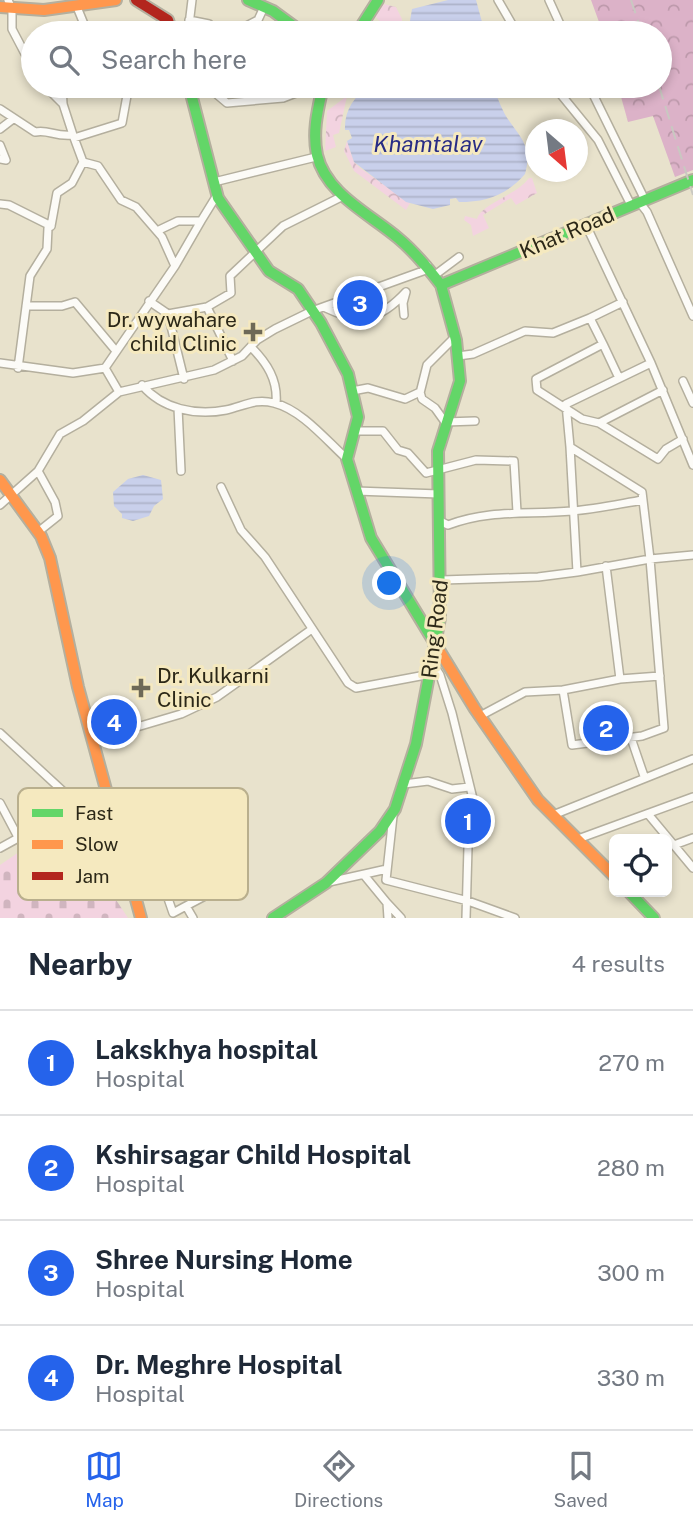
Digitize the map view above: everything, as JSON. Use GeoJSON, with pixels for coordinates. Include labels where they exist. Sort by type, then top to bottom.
{"type":"FeatureCollection","features":[{"type":"Feature","properties":{"kind":"main road"},"geometry":{"type":"LineString","coordinates":[[0,7],[77,7],[116,0]]}},
{"type":"Feature","properties":{"kind":"main road"},"geometry":{"type":"LineString","coordinates":[[136,0],[169,21]]}},
{"type":"Feature","properties":{"kind":"main road"},"geometry":{"type":"LineString","coordinates":[[248,0],[285,21]]}},
{"type":"Feature","properties":{"kind":"main road"},"geometry":{"type":"LineString","coordinates":[[365,21],[378,0]]}},
{"type":"Feature","properties":{"kind":"main road"},"geometry":{"type":"LineString","coordinates":[[192,98],[217,194],[269,271],[298,289],[348,374],[358,417],[347,459],[371,538],[480,716],[538,800],[609,871]]}},
{"type":"Feature","properties":{"kind":"main road"},"geometry":{"type":"LineString","coordinates":[[319,98],[316,157],[331,186],[410,247],[438,280]]}},
{"type":"Feature","properties":{"kind":"main road","name":"Khat Road"},"geometry":{"type":"LineString","coordinates":[[438,280],[586,225],[693,180]]}},
{"type":"Feature","properties":{"kind":"main road","name":"Ring Road"},"geometry":{"type":"LineString","coordinates":[[273,918],[326,883],[380,831],[395,808],[404,784],[437,647],[442,580],[438,452],[445,422],[458,394],[458,356],[438,280]]}},
{"type":"Feature","properties":{"kind":"main road"},"geometry":{"type":"LineString","coordinates":[[0,480],[38,532],[50,558],[106,788]]}},
{"type":"Feature","properties":{"kind":"main road"},"geometry":{"type":"LineString","coordinates":[[634,897],[654,918]]}},
{"type":"Feature","properties":{"kind":"main road"},"geometry":{"type":"LineString","coordinates":[[136,900],[141,918]]}},
{"type":"Feature","properties":{"kind":"street"},"geometry":{"type":"LineString","coordinates":[[192,0],[189,20],[194,21]]}},
{"type":"Feature","properties":{"kind":"street"},"geometry":{"type":"LineString","coordinates":[[498,0],[510,21]]}},
{"type":"Feature","properties":{"kind":"street"},"geometry":{"type":"LineString","coordinates":[[549,0],[559,21]]}},
{"type":"Feature","properties":{"kind":"street"},"geometry":{"type":"LineString","coordinates":[[10,5],[12,29],[21,46]]}},
{"type":"Feature","properties":{"kind":"street"},"geometry":{"type":"LineString","coordinates":[[77,7],[83,21]]}},
{"type":"Feature","properties":{"kind":"street"},"geometry":{"type":"LineString","coordinates":[[256,21],[264,7]]}},
{"type":"Feature","properties":{"kind":"street"},"geometry":{"type":"LineString","coordinates":[[56,98],[62,104]]}},
{"type":"Feature","properties":{"kind":"street"},"geometry":{"type":"LineString","coordinates":[[18,368],[30,276],[47,249],[48,228],[51,226],[57,193],[72,183],[83,162],[62,98]]}},
{"type":"Feature","properties":{"kind":"street"},"geometry":{"type":"LineString","coordinates":[[0,109],[35,132],[44,130],[57,137],[73,136],[122,123],[127,98]]}},
{"type":"Feature","properties":{"kind":"street"},"geometry":{"type":"LineString","coordinates":[[223,98],[227,103],[284,98]]}},
{"type":"Feature","properties":{"kind":"street"},"geometry":{"type":"LineString","coordinates":[[564,98],[598,140],[638,203],[647,212],[693,316]]}},
{"type":"Feature","properties":{"kind":"street"},"geometry":{"type":"LineString","coordinates":[[594,98],[638,203]]}},
{"type":"Feature","properties":{"kind":"street"},"geometry":{"type":"LineString","coordinates":[[0,129],[13,119]]}},
{"type":"Feature","properties":{"kind":"street"},"geometry":{"type":"LineString","coordinates":[[0,145],[6,160],[0,159]]}},
{"type":"Feature","properties":{"kind":"street"},"geometry":{"type":"LineString","coordinates":[[214,182],[316,157]]}},
{"type":"Feature","properties":{"kind":"street"},"geometry":{"type":"LineString","coordinates":[[83,162],[97,166],[121,200],[136,207],[157,232],[174,266]]}},
{"type":"Feature","properties":{"kind":"street"},"geometry":{"type":"LineString","coordinates":[[0,363],[18,368],[73,373],[105,368],[174,266],[217,194]]}},
{"type":"Feature","properties":{"kind":"street"},"geometry":{"type":"LineString","coordinates":[[168,314],[207,307],[231,293],[230,276],[282,226],[343,196]]}},
{"type":"Feature","properties":{"kind":"street"},"geometry":{"type":"LineString","coordinates":[[0,204],[9,205],[51,226]]}},
{"type":"Feature","properties":{"kind":"street"},"geometry":{"type":"LineString","coordinates":[[157,232],[178,221],[201,221]]}},
{"type":"Feature","properties":{"kind":"street"},"geometry":{"type":"LineString","coordinates":[[586,225],[651,363],[693,465]]}},
{"type":"Feature","properties":{"kind":"street"},"geometry":{"type":"LineString","coordinates":[[438,280],[459,257]]}},
{"type":"Feature","properties":{"kind":"street"},"geometry":{"type":"LineString","coordinates":[[0,505],[38,471],[60,434],[83,421],[119,392],[142,385],[184,379],[233,360],[275,329],[312,311],[423,271],[427,265]]}},
{"type":"Feature","properties":{"kind":"street"},"geometry":{"type":"LineString","coordinates":[[404,276],[404,315]]}},
{"type":"Feature","properties":{"kind":"street"},"geometry":{"type":"LineString","coordinates":[[325,307],[365,319],[390,310],[406,292]]}},
{"type":"Feature","properties":{"kind":"street"},"geometry":{"type":"LineString","coordinates":[[149,301],[168,314],[184,379]]}},
{"type":"Feature","properties":{"kind":"street"},"geometry":{"type":"LineString","coordinates":[[26,306],[62,306],[75,302],[116,351]]}},
{"type":"Feature","properties":{"kind":"street"},"geometry":{"type":"LineString","coordinates":[[458,356],[473,354],[525,331],[553,333],[622,302]]}},
{"type":"Feature","properties":{"kind":"street"},"geometry":{"type":"LineString","coordinates":[[207,307],[233,360]]}},
{"type":"Feature","properties":{"kind":"street"},"geometry":{"type":"LineString","coordinates":[[590,318],[619,378]]}},
{"type":"Feature","properties":{"kind":"street"},"geometry":{"type":"LineString","coordinates":[[420,393],[427,365],[454,338]]}},
{"type":"Feature","properties":{"kind":"street"},"geometry":{"type":"LineString","coordinates":[[603,344],[536,379],[537,390],[582,419],[599,423],[658,459],[666,449],[683,439]]}},
{"type":"Feature","properties":{"kind":"street"},"geometry":{"type":"LineString","coordinates":[[251,346],[263,360],[278,387],[276,403]]}},
{"type":"Feature","properties":{"kind":"street"},"geometry":{"type":"LineString","coordinates":[[577,572],[566,404],[651,363]]}},
{"type":"Feature","properties":{"kind":"street"},"geometry":{"type":"LineString","coordinates":[[105,368],[119,392]]}},
{"type":"Feature","properties":{"kind":"street"},"geometry":{"type":"LineString","coordinates":[[683,381],[693,403]]}},
{"type":"Feature","properties":{"kind":"street"},"geometry":{"type":"LineString","coordinates":[[142,385],[166,406],[178,408],[224,410],[255,400],[276,403],[315,429],[347,459]]}},
{"type":"Feature","properties":{"kind":"street"},"geometry":{"type":"LineString","coordinates":[[352,391],[368,388],[405,399],[420,393]]}},
{"type":"Feature","properties":{"kind":"street"},"geometry":{"type":"LineString","coordinates":[[599,423],[663,390]]}},
{"type":"Feature","properties":{"kind":"street"},"geometry":{"type":"LineString","coordinates":[[420,393],[445,422],[475,421]]}},
{"type":"Feature","properties":{"kind":"street"},"geometry":{"type":"LineString","coordinates":[[178,408],[181,471]]}},
{"type":"Feature","properties":{"kind":"street"},"geometry":{"type":"LineString","coordinates":[[355,431],[383,430],[398,450],[408,453],[426,473],[476,460],[513,461],[517,512]]}},
{"type":"Feature","properties":{"kind":"street"},"geometry":{"type":"LineString","coordinates":[[563,690],[572,745],[631,738],[655,733],[664,728],[642,492],[570,447]]}},
{"type":"Feature","properties":{"kind":"street"},"geometry":{"type":"LineString","coordinates":[[38,471],[55,502],[58,516],[38,532]]}},
{"type":"Feature","properties":{"kind":"street"},"geometry":{"type":"LineString","coordinates":[[221,487],[242,530],[265,558],[348,683],[356,688],[432,669],[440,675],[476,811],[468,847],[466,918]]}},
{"type":"Feature","properties":{"kind":"street"},"geometry":{"type":"LineString","coordinates":[[356,491],[439,494]]}},
{"type":"Feature","properties":{"kind":"street"},"geometry":{"type":"LineString","coordinates":[[440,520],[448,526],[472,516],[571,511],[643,500]]}},
{"type":"Feature","properties":{"kind":"street"},"geometry":{"type":"LineString","coordinates":[[442,580],[538,577],[693,555]]}},
{"type":"Feature","properties":{"kind":"street"},"geometry":{"type":"LineString","coordinates":[[606,566],[620,679]]}},
{"type":"Feature","properties":{"kind":"street"},"geometry":{"type":"LineString","coordinates":[[93,740],[181,714],[217,697],[312,629]]}},
{"type":"Feature","properties":{"kind":"street"},"geometry":{"type":"LineString","coordinates":[[480,716],[525,692],[563,690],[620,679],[660,676]]}},
{"type":"Feature","properties":{"kind":"street"},"geometry":{"type":"LineString","coordinates":[[2,738],[59,788]]}},
{"type":"Feature","properties":{"kind":"street"},"geometry":{"type":"LineString","coordinates":[[631,738],[644,776]]}},
{"type":"Feature","properties":{"kind":"street"},"geometry":{"type":"LineString","coordinates":[[553,815],[644,776],[693,759]]}},
{"type":"Feature","properties":{"kind":"street"},"geometry":{"type":"LineString","coordinates":[[404,784],[428,781],[452,789],[469,787]]}},
{"type":"Feature","properties":{"kind":"street"},"geometry":{"type":"LineString","coordinates":[[578,839],[693,797]]}},
{"type":"Feature","properties":{"kind":"street"},"geometry":{"type":"LineString","coordinates":[[0,803],[18,837],[0,848]]}},
{"type":"Feature","properties":{"kind":"street"},"geometry":{"type":"LineString","coordinates":[[395,808],[386,880],[468,901],[515,918]]}},
{"type":"Feature","properties":{"kind":"street"},"geometry":{"type":"LineString","coordinates":[[648,814],[693,867]]}},
{"type":"Feature","properties":{"kind":"street"},"geometry":{"type":"LineString","coordinates":[[674,845],[693,838]]}},
{"type":"Feature","properties":{"kind":"street"},"geometry":{"type":"LineString","coordinates":[[326,883],[387,869]]}},
{"type":"Feature","properties":{"kind":"street"},"geometry":{"type":"LineString","coordinates":[[364,875],[401,918]]}},
{"type":"Feature","properties":{"kind":"street"},"geometry":{"type":"LineString","coordinates":[[168,900],[173,913],[198,900]]}},
{"type":"Feature","properties":{"kind":"street"},"geometry":{"type":"LineString","coordinates":[[387,903],[387,918]]}},
{"type":"Feature","properties":{"kind":"street"},"geometry":{"type":"LineString","coordinates":[[187,906],[193,918]]}},
{"type":"Feature","properties":{"kind":"green space"},"geometry":{"type":"Polygon","coordinates":[[[591,0],[693,0],[693,170],[675,177],[653,116],[628,122],[621,98],[672,98],[672,21],[599,21],[591,0]]]}},
{"type":"Feature","properties":{"kind":"green space"},"geometry":{"type":"Polygon","coordinates":[[[384,4],[396,7],[402,21],[380,21],[375,16],[384,4]]]}},
{"type":"Feature","properties":{"kind":"green space"},"geometry":{"type":"Polygon","coordinates":[[[347,98],[339,133],[333,135],[336,147],[325,151],[327,111],[347,98]]]}},
{"type":"Feature","properties":{"kind":"green space"},"geometry":{"type":"Polygon","coordinates":[[[347,141],[354,162],[410,203],[406,210],[354,171],[344,151],[347,141]]]}},
{"type":"Feature","properties":{"kind":"green space"},"geometry":{"type":"Polygon","coordinates":[[[533,182],[537,193],[516,205],[511,198],[483,215],[489,228],[473,236],[471,225],[464,220],[465,216],[477,219],[485,209],[523,184],[533,182]]]}},
{"type":"Feature","properties":{"kind":"green space"},"geometry":{"type":"Polygon","coordinates":[[[18,853],[18,900],[116,900],[128,918],[0,918],[0,865],[18,853]]]}},
{"type":"Feature","properties":{"kind":"water"},"geometry":{"type":"Polygon","coordinates":[[[448,0],[476,0],[482,21],[410,21],[412,9],[448,0]]]}},
{"type":"Feature","properties":{"kind":"water","name":"Khamtalav"},"geometry":{"type":"Polygon","coordinates":[[[356,98],[498,98],[525,145],[525,174],[511,187],[487,199],[459,202],[456,198],[450,199],[450,205],[433,209],[406,202],[354,162],[347,141],[352,138],[349,130],[345,130],[348,110],[356,98]]]}},
{"type":"Feature","properties":{"kind":"water"},"geometry":{"type":"Polygon","coordinates":[[[143,475],[161,480],[163,499],[154,506],[149,516],[133,521],[122,518],[122,514],[114,506],[113,492],[128,479],[143,475]]]}},
{"type":"Feature","properties":{"kind":"railway"},"geometry":{"type":"LineString","coordinates":[[631,0],[638,21]]}},
{"type":"Feature","properties":{"kind":"railway"},"geometry":{"type":"LineString","coordinates":[[663,98],[693,195]]}},
{"type":"Feature","properties":{"kind":"traffic: fast"},"geometry":{"type":"LineString","coordinates":[[248,0],[273,11],[287,21]]}},
{"type":"Feature","properties":{"kind":"traffic: fast"},"geometry":{"type":"LineString","coordinates":[[365,21],[378,0]]}},
{"type":"Feature","properties":{"kind":"traffic: fast"},"geometry":{"type":"LineString","coordinates":[[192,98],[218,198],[269,271],[298,289],[321,323],[348,374],[358,417],[347,459],[371,538],[439,650]]}},
{"type":"Feature","properties":{"kind":"traffic: fast"},"geometry":{"type":"LineString","coordinates":[[321,98],[315,137],[322,169],[339,192],[404,243],[441,285],[693,180]]}},
{"type":"Feature","properties":{"kind":"traffic: fast"},"geometry":{"type":"LineString","coordinates":[[273,918],[326,883],[380,831],[395,809],[416,744],[440,618],[438,451],[460,381],[456,340],[441,285]]}},
{"type":"Feature","properties":{"kind":"traffic: fast"},"geometry":{"type":"LineString","coordinates":[[634,897],[654,918]]}},
{"type":"Feature","properties":{"kind":"traffic: slow"},"geometry":{"type":"LineString","coordinates":[[0,7],[44,10],[116,0]]}},
{"type":"Feature","properties":{"kind":"traffic: slow"},"geometry":{"type":"LineString","coordinates":[[0,480],[41,536],[50,558],[78,687],[106,788]]}},
{"type":"Feature","properties":{"kind":"traffic: slow"},"geometry":{"type":"LineString","coordinates":[[439,650],[475,709],[538,800],[609,871]]}},
{"type":"Feature","properties":{"kind":"traffic: slow"},"geometry":{"type":"LineString","coordinates":[[136,900],[141,918]]}},
{"type":"Feature","properties":{"kind":"traffic: jam"},"geometry":{"type":"LineString","coordinates":[[136,0],[168,21]]}},
{"type":"Feature","properties":{"kind":"place","name":"Shree Nursing Home"},"geometry":{"type":"Point","coordinates":[360,303]}},
{"type":"Feature","properties":{"kind":"place","name":"Dr. wywahare child Clinic"},"geometry":{"type":"Point","coordinates":[253,332]}},
{"type":"Feature","properties":{"kind":"place","name":"Dr. Kulkarni Clinic"},"geometry":{"type":"Point","coordinates":[141,688]}},
{"type":"Feature","properties":{"kind":"place","name":"Dr. Meghre Hospital"},"geometry":{"type":"Point","coordinates":[114,722]}},
{"type":"Feature","properties":{"kind":"place","name":"Kshirsagar Child Hospital"},"geometry":{"type":"Point","coordinates":[606,728]}},
{"type":"Feature","properties":{"kind":"place","name":"Lakskhya hospital"},"geometry":{"type":"Point","coordinates":[468,821]}}]}
